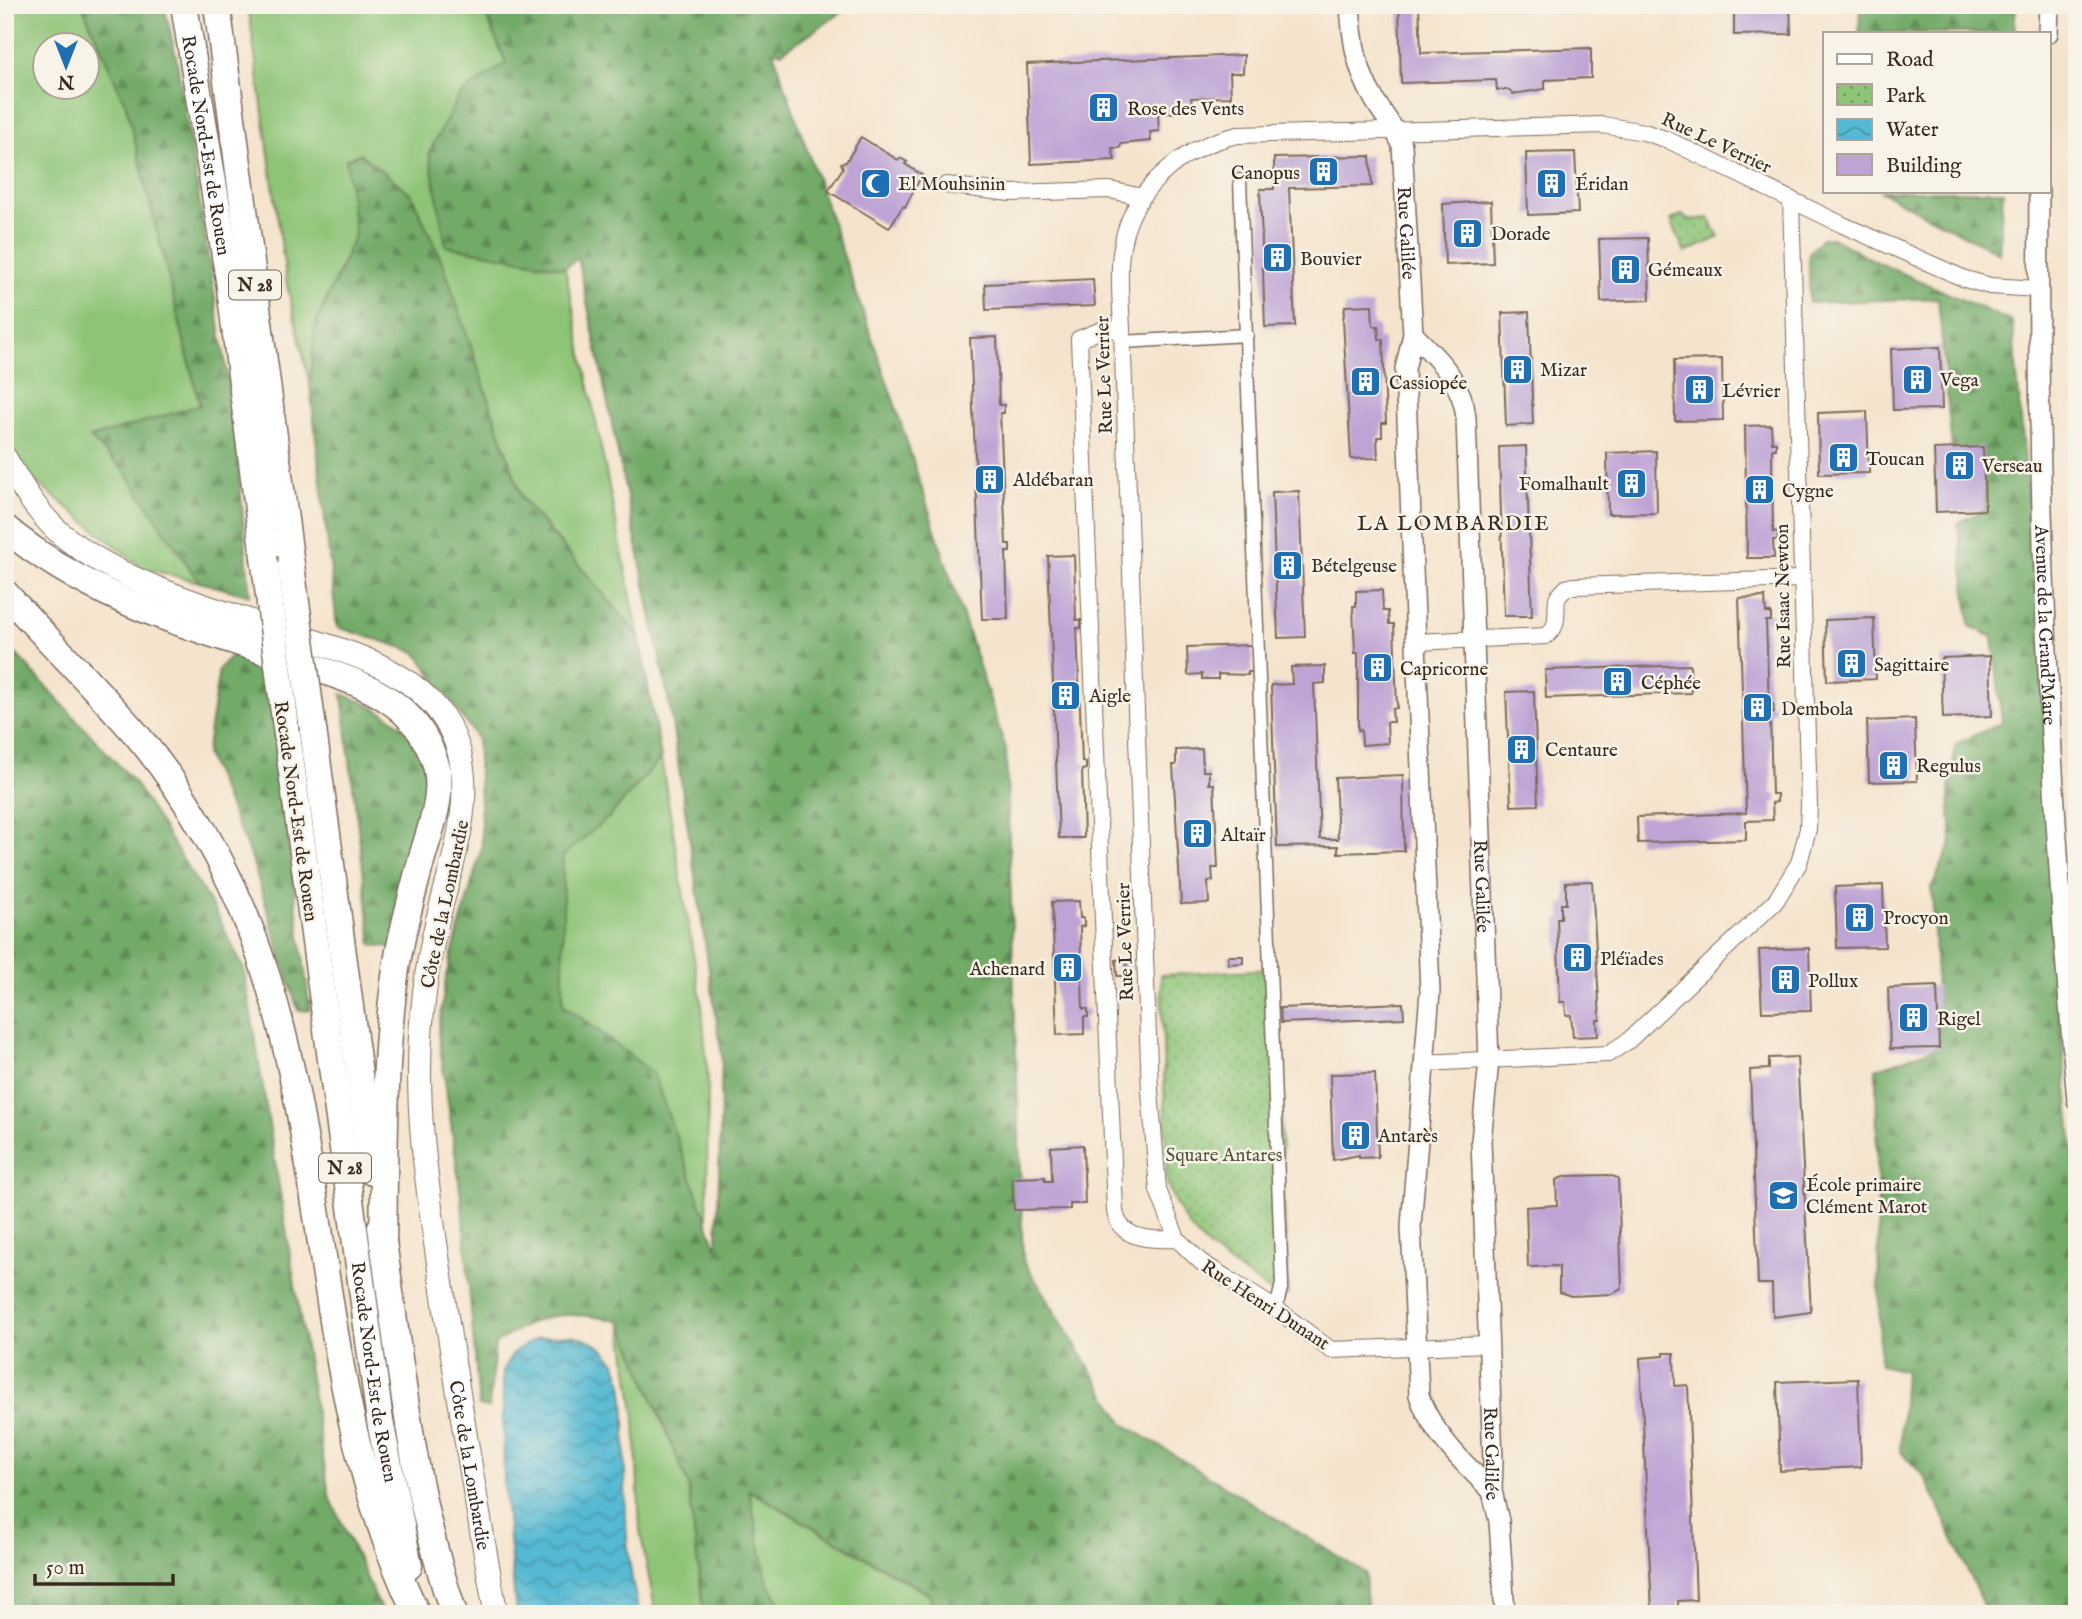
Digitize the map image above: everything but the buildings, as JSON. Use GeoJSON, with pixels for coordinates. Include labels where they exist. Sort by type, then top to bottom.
{"type":"FeatureCollection","features":[{"type":"Feature","properties":{"kind":"highway","name":"Rocade Nord-Est de Rouen"},"geometry":{"type":"LineString","coordinates":[[184,5],[229,280],[285,720],[380,1421],[405,1551],[424,1614]]}},
{"type":"Feature","properties":{"kind":"highway","name":"Rocade Nord-Est de Rouen"},"geometry":{"type":"LineString","coordinates":[[217,5],[410,1442],[424,1514],[454,1614]]}},
{"type":"Feature","properties":{"kind":"highway"},"geometry":{"type":"LineString","coordinates":[[5,528],[42,558],[90,587],[144,611],[364,684],[404,710],[420,730],[436,765],[438,801],[396,969],[387,1080],[383,1244]]}},
{"type":"Feature","properties":{"kind":"highway"},"geometry":{"type":"LineString","coordinates":[[5,593],[137,736],[185,803],[222,866],[254,939],[281,1029],[301,1119],[341,1381],[376,1520],[417,1614]]}},
{"type":"Feature","properties":{"kind":"main road","name":"Côte de la Lombardie"},"geometry":{"type":"LineString","coordinates":[[5,458],[33,502],[60,533],[98,559],[141,581],[390,669],[430,701],[451,730],[462,766],[465,790],[462,824],[435,934],[423,1007],[418,1075],[421,1147],[470,1471],[496,1614]]}},
{"type":"Feature","properties":{"kind":"street"},"geometry":{"type":"LineString","coordinates":[[1350,5],[1357,64],[1374,101],[1396,131]]}},
{"type":"Feature","properties":{"kind":"street"},"geometry":{"type":"LineString","coordinates":[[2048,32],[2049,5]]}},
{"type":"Feature","properties":{"kind":"street","name":"Rue Le Verrier"},"geometry":{"type":"LineString","coordinates":[[1177,1239],[1164,1210],[1155,1169],[1122,335],[1121,254],[1125,234],[1142,197],[1181,157],[1217,139],[1238,135],[1603,125],[1668,140],[1791,200]]}},
{"type":"Feature","properties":{"kind":"street","name":"Rue Galilée"},"geometry":{"type":"LineString","coordinates":[[1396,131],[1402,145],[1412,334],[1405,369],[1430,980],[1411,1226],[1416,1347],[1423,1406],[1464,1463],[1492,1491]]}},
{"type":"Feature","properties":{"kind":"street"},"geometry":{"type":"LineString","coordinates":[[1240,180],[1282,1284],[1276,1309]]}},
{"type":"Feature","properties":{"kind":"street"},"geometry":{"type":"LineString","coordinates":[[946,185],[1010,193],[1110,190],[1142,197]]}},
{"type":"Feature","properties":{"kind":"street","name":"Avenue de la Grand'Mare"},"geometry":{"type":"LineString","coordinates":[[2039,192],[2038,289],[2056,859],[2077,1100]]}},
{"type":"Feature","properties":{"kind":"street"},"geometry":{"type":"LineString","coordinates":[[1791,200],[1965,279],[1990,286],[2038,289]]}},
{"type":"Feature","properties":{"kind":"street","name":"Rue Isaac Newton"},"geometry":{"type":"LineString","coordinates":[[1424,1063],[1593,1057],[1616,1049],[1756,921],[1786,888],[1802,854],[1809,817],[1791,200]]}},
{"type":"Feature","properties":{"kind":"street"},"geometry":{"type":"LineString","coordinates":[[1177,1239],[1133,1236],[1119,1224],[1115,1211],[1079,339],[1102,330],[1122,335],[1247,335]]}},
{"type":"Feature","properties":{"kind":"street","name":"Rue Galilée"},"geometry":{"type":"LineString","coordinates":[[1412,334],[1439,360],[1464,400],[1489,1061],[1481,1140],[1492,1491]]}},
{"type":"Feature","properties":{"kind":"street"},"geometry":{"type":"LineString","coordinates":[[1416,642],[1546,636],[1554,630],[1557,622],[1557,598],[1566,588],[1573,586],[1802,579]]}},
{"type":"Feature","properties":{"kind":"street","name":"Rue Henri Dunant"},"geometry":{"type":"LineString","coordinates":[[1177,1239],[1218,1275],[1276,1309],[1331,1350],[1489,1344]]}},
{"type":"Feature","properties":{"kind":"street"},"geometry":{"type":"LineString","coordinates":[[1492,1491],[1499,1521],[1505,1614]]}},
{"type":"Feature","properties":{"kind":"green space"},"geometry":{"type":"Polygon","coordinates":[[[5,5],[82,5],[94,32],[32,32],[32,102],[102,102],[102,50],[126,105],[200,406],[90,438],[124,470],[199,582],[143,568],[5,457],[5,5]]]}},
{"type":"Feature","properties":{"kind":"green space"},"geometry":{"type":"Polygon","coordinates":[[[82,5],[164,5],[177,61],[234,417],[250,596],[199,582],[124,470],[90,438],[200,405],[126,105],[102,50],[102,32],[94,32],[82,5]]]}},
{"type":"Feature","properties":{"kind":"green space"},"geometry":{"type":"Polygon","coordinates":[[[248,5],[482,5],[506,63],[459,96],[446,246],[565,268],[639,636],[522,498],[444,266],[411,194],[360,154],[347,159],[355,235],[315,325],[310,385],[287,285],[248,5]]]}},
{"type":"Feature","properties":{"kind":"green space"},"geometry":{"type":"Polygon","coordinates":[[[482,5],[853,5],[782,52],[773,51],[894,402],[1006,750],[1023,1260],[1124,1424],[1365,1573],[1367,1614],[936,1614],[929,1594],[749,1490],[768,1584],[788,1614],[704,1614],[688,1484],[621,1321],[584,1316],[555,1316],[513,1333],[495,1344],[489,1408],[479,1406],[462,1203],[438,1032],[447,972],[482,847],[477,738],[416,652],[337,627],[310,385],[315,326],[355,235],[346,159],[360,154],[411,194],[444,266],[522,499],[639,636],[661,758],[610,816],[563,856],[563,1004],[653,1073],[717,1249],[722,1056],[669,702],[578,258],[565,268],[446,246],[429,153],[459,96],[506,63],[482,5]]]}},
{"type":"Feature","properties":{"kind":"green space"},"geometry":{"type":"Polygon","coordinates":[[[1052,5],[1157,5],[1052,10],[1052,5]]]}},
{"type":"Feature","properties":{"kind":"green space"},"geometry":{"type":"Polygon","coordinates":[[[1860,5],[2016,5],[2014,32],[1859,32],[1860,5]]]}},
{"type":"Feature","properties":{"kind":"green space"},"geometry":{"type":"Polygon","coordinates":[[[2071,5],[2077,5],[2077,190],[2071,5]]]}},
{"type":"Feature","properties":{"kind":"green space"},"geometry":{"type":"Polygon","coordinates":[[[1882,192],[2003,192],[1999,253],[1882,192]]]}},
{"type":"Feature","properties":{"kind":"green space"},"geometry":{"type":"Polygon","coordinates":[[[1682,215],[1689,220],[1709,218],[1719,237],[1685,253],[1671,220],[1682,215]]]}},
{"type":"Feature","properties":{"kind":"green space"},"geometry":{"type":"Polygon","coordinates":[[[1822,238],[1832,238],[1877,262],[2012,322],[2039,613],[2058,1001],[2077,1185],[2077,1614],[1987,1614],[1925,1477],[1900,1451],[1905,1371],[1880,1365],[1876,1069],[1939,1047],[1932,887],[1952,842],[1949,791],[1956,744],[2002,723],[1993,637],[1970,626],[1958,523],[1985,510],[1983,448],[1952,449],[1938,298],[1809,303],[1809,253],[1822,238]]]}},
{"type":"Feature","properties":{"kind":"green space"},"geometry":{"type":"Polygon","coordinates":[[[5,642],[134,782],[217,914],[244,970],[329,1495],[383,1614],[5,1614],[5,642]]]}},
{"type":"Feature","properties":{"kind":"green space"},"geometry":{"type":"Polygon","coordinates":[[[232,655],[250,661],[270,679],[277,704],[289,851],[310,1010],[298,1011],[252,859],[206,754],[219,669],[232,655]]]}},
{"type":"Feature","properties":{"kind":"green space"},"geometry":{"type":"Polygon","coordinates":[[[342,694],[374,707],[393,719],[417,744],[424,763],[427,787],[425,815],[391,947],[372,945],[342,694]]]}},
{"type":"Feature","properties":{"kind":"green space"},"geometry":{"type":"Polygon","coordinates":[[[661,758],[702,1007],[708,1080],[707,1224],[653,1073],[563,1004],[563,855],[610,816],[661,758]]]}},
{"type":"Feature","properties":{"kind":"green space","name":"Square Antares"},"geometry":{"type":"Polygon","coordinates":[[[1274,969],[1288,1294],[1282,1300],[1199,1238],[1186,1223],[1167,1182],[1161,975],[1274,969]]]}},
{"type":"Feature","properties":{"kind":"green space"},"geometry":{"type":"Polygon","coordinates":[[[621,1321],[688,1484],[704,1614],[656,1614],[640,1531],[635,1418],[621,1321]]]}},
{"type":"Feature","properties":{"kind":"green space"},"geometry":{"type":"Polygon","coordinates":[[[748,1490],[929,1595],[936,1614],[788,1614],[768,1584],[748,1490]]]}},
{"type":"Feature","properties":{"kind":"water"},"geometry":{"type":"Polygon","coordinates":[[[570,1335],[586,1339],[600,1347],[616,1364],[619,1372],[625,1415],[627,1537],[631,1576],[640,1614],[516,1614],[504,1484],[503,1370],[515,1351],[538,1338],[570,1335]]]}},
{"type":"Feature","properties":{"kind":"place","name":"Rose des Vents"},"geometry":{"type":"Point","coordinates":[1104,108]}},
{"type":"Feature","properties":{"kind":"place","name":"Canopus"},"geometry":{"type":"Point","coordinates":[1323,172]}},
{"type":"Feature","properties":{"kind":"place","name":"El Mouhsinin"},"geometry":{"type":"Point","coordinates":[875,183]}},
{"type":"Feature","properties":{"kind":"place","name":"Éridan"},"geometry":{"type":"Point","coordinates":[1552,183]}},
{"type":"Feature","properties":{"kind":"place","name":"Dorade"},"geometry":{"type":"Point","coordinates":[1468,233]}},
{"type":"Feature","properties":{"kind":"place","name":"Bouvier"},"geometry":{"type":"Point","coordinates":[1277,258]}},
{"type":"Feature","properties":{"kind":"place","name":"Gémeaux"},"geometry":{"type":"Point","coordinates":[1625,269]}},
{"type":"Feature","properties":{"kind":"place","name":"Mizar"},"geometry":{"type":"Point","coordinates":[1517,369]}},
{"type":"Feature","properties":{"kind":"place","name":"Vega"},"geometry":{"type":"Point","coordinates":[1917,379]}},
{"type":"Feature","properties":{"kind":"place","name":"Cassiopée"},"geometry":{"type":"Point","coordinates":[1366,382]}},
{"type":"Feature","properties":{"kind":"place","name":"Lévrier"},"geometry":{"type":"Point","coordinates":[1699,390]}},
{"type":"Feature","properties":{"kind":"place","name":"Toucan"},"geometry":{"type":"Point","coordinates":[1843,458]}},
{"type":"Feature","properties":{"kind":"place","name":"Verseau"},"geometry":{"type":"Point","coordinates":[1959,465]}},
{"type":"Feature","properties":{"kind":"place","name":"Aldébaran"},"geometry":{"type":"Point","coordinates":[990,479]}},
{"type":"Feature","properties":{"kind":"place","name":"Fomalhault"},"geometry":{"type":"Point","coordinates":[1632,483]}},
{"type":"Feature","properties":{"kind":"place","name":"Cygne"},"geometry":{"type":"Point","coordinates":[1759,490]}},
{"type":"Feature","properties":{"kind":"place","name":"Bételgeuse"},"geometry":{"type":"Point","coordinates":[1288,565]}},
{"type":"Feature","properties":{"kind":"place","name":"Sagittaire"},"geometry":{"type":"Point","coordinates":[1851,664]}},
{"type":"Feature","properties":{"kind":"place","name":"Capricorne"},"geometry":{"type":"Point","coordinates":[1377,668]}},
{"type":"Feature","properties":{"kind":"place","name":"Céphée"},"geometry":{"type":"Point","coordinates":[1618,682]}},
{"type":"Feature","properties":{"kind":"place","name":"Aigle"},"geometry":{"type":"Point","coordinates":[1066,695]}},
{"type":"Feature","properties":{"kind":"place","name":"Dembola"},"geometry":{"type":"Point","coordinates":[1758,708]}},
{"type":"Feature","properties":{"kind":"place","name":"Centaure"},"geometry":{"type":"Point","coordinates":[1522,749]}},
{"type":"Feature","properties":{"kind":"place","name":"Regulus"},"geometry":{"type":"Point","coordinates":[1893,765]}},
{"type":"Feature","properties":{"kind":"place","name":"Altaïr"},"geometry":{"type":"Point","coordinates":[1198,834]}},
{"type":"Feature","properties":{"kind":"place","name":"Procyon"},"geometry":{"type":"Point","coordinates":[1860,917]}},
{"type":"Feature","properties":{"kind":"place","name":"Pléïades"},"geometry":{"type":"Point","coordinates":[1577,958]}},
{"type":"Feature","properties":{"kind":"place","name":"Achenard"},"geometry":{"type":"Point","coordinates":[1068,968]}},
{"type":"Feature","properties":{"kind":"place","name":"Pollux"},"geometry":{"type":"Point","coordinates":[1785,980]}},
{"type":"Feature","properties":{"kind":"place","name":"Rigel"},"geometry":{"type":"Point","coordinates":[1914,1018]}},
{"type":"Feature","properties":{"kind":"place","name":"Antarès"},"geometry":{"type":"Point","coordinates":[1355,1135]}},
{"type":"Feature","properties":{"kind":"place","name":"École primaire Clément Marot"},"geometry":{"type":"Point","coordinates":[1783,1195]}},
{"type":"Feature","properties":{"kind":"district","name":"LA LOMBARDIE"},"geometry":{"type":"Point","coordinates":[1454,523]}}]}
